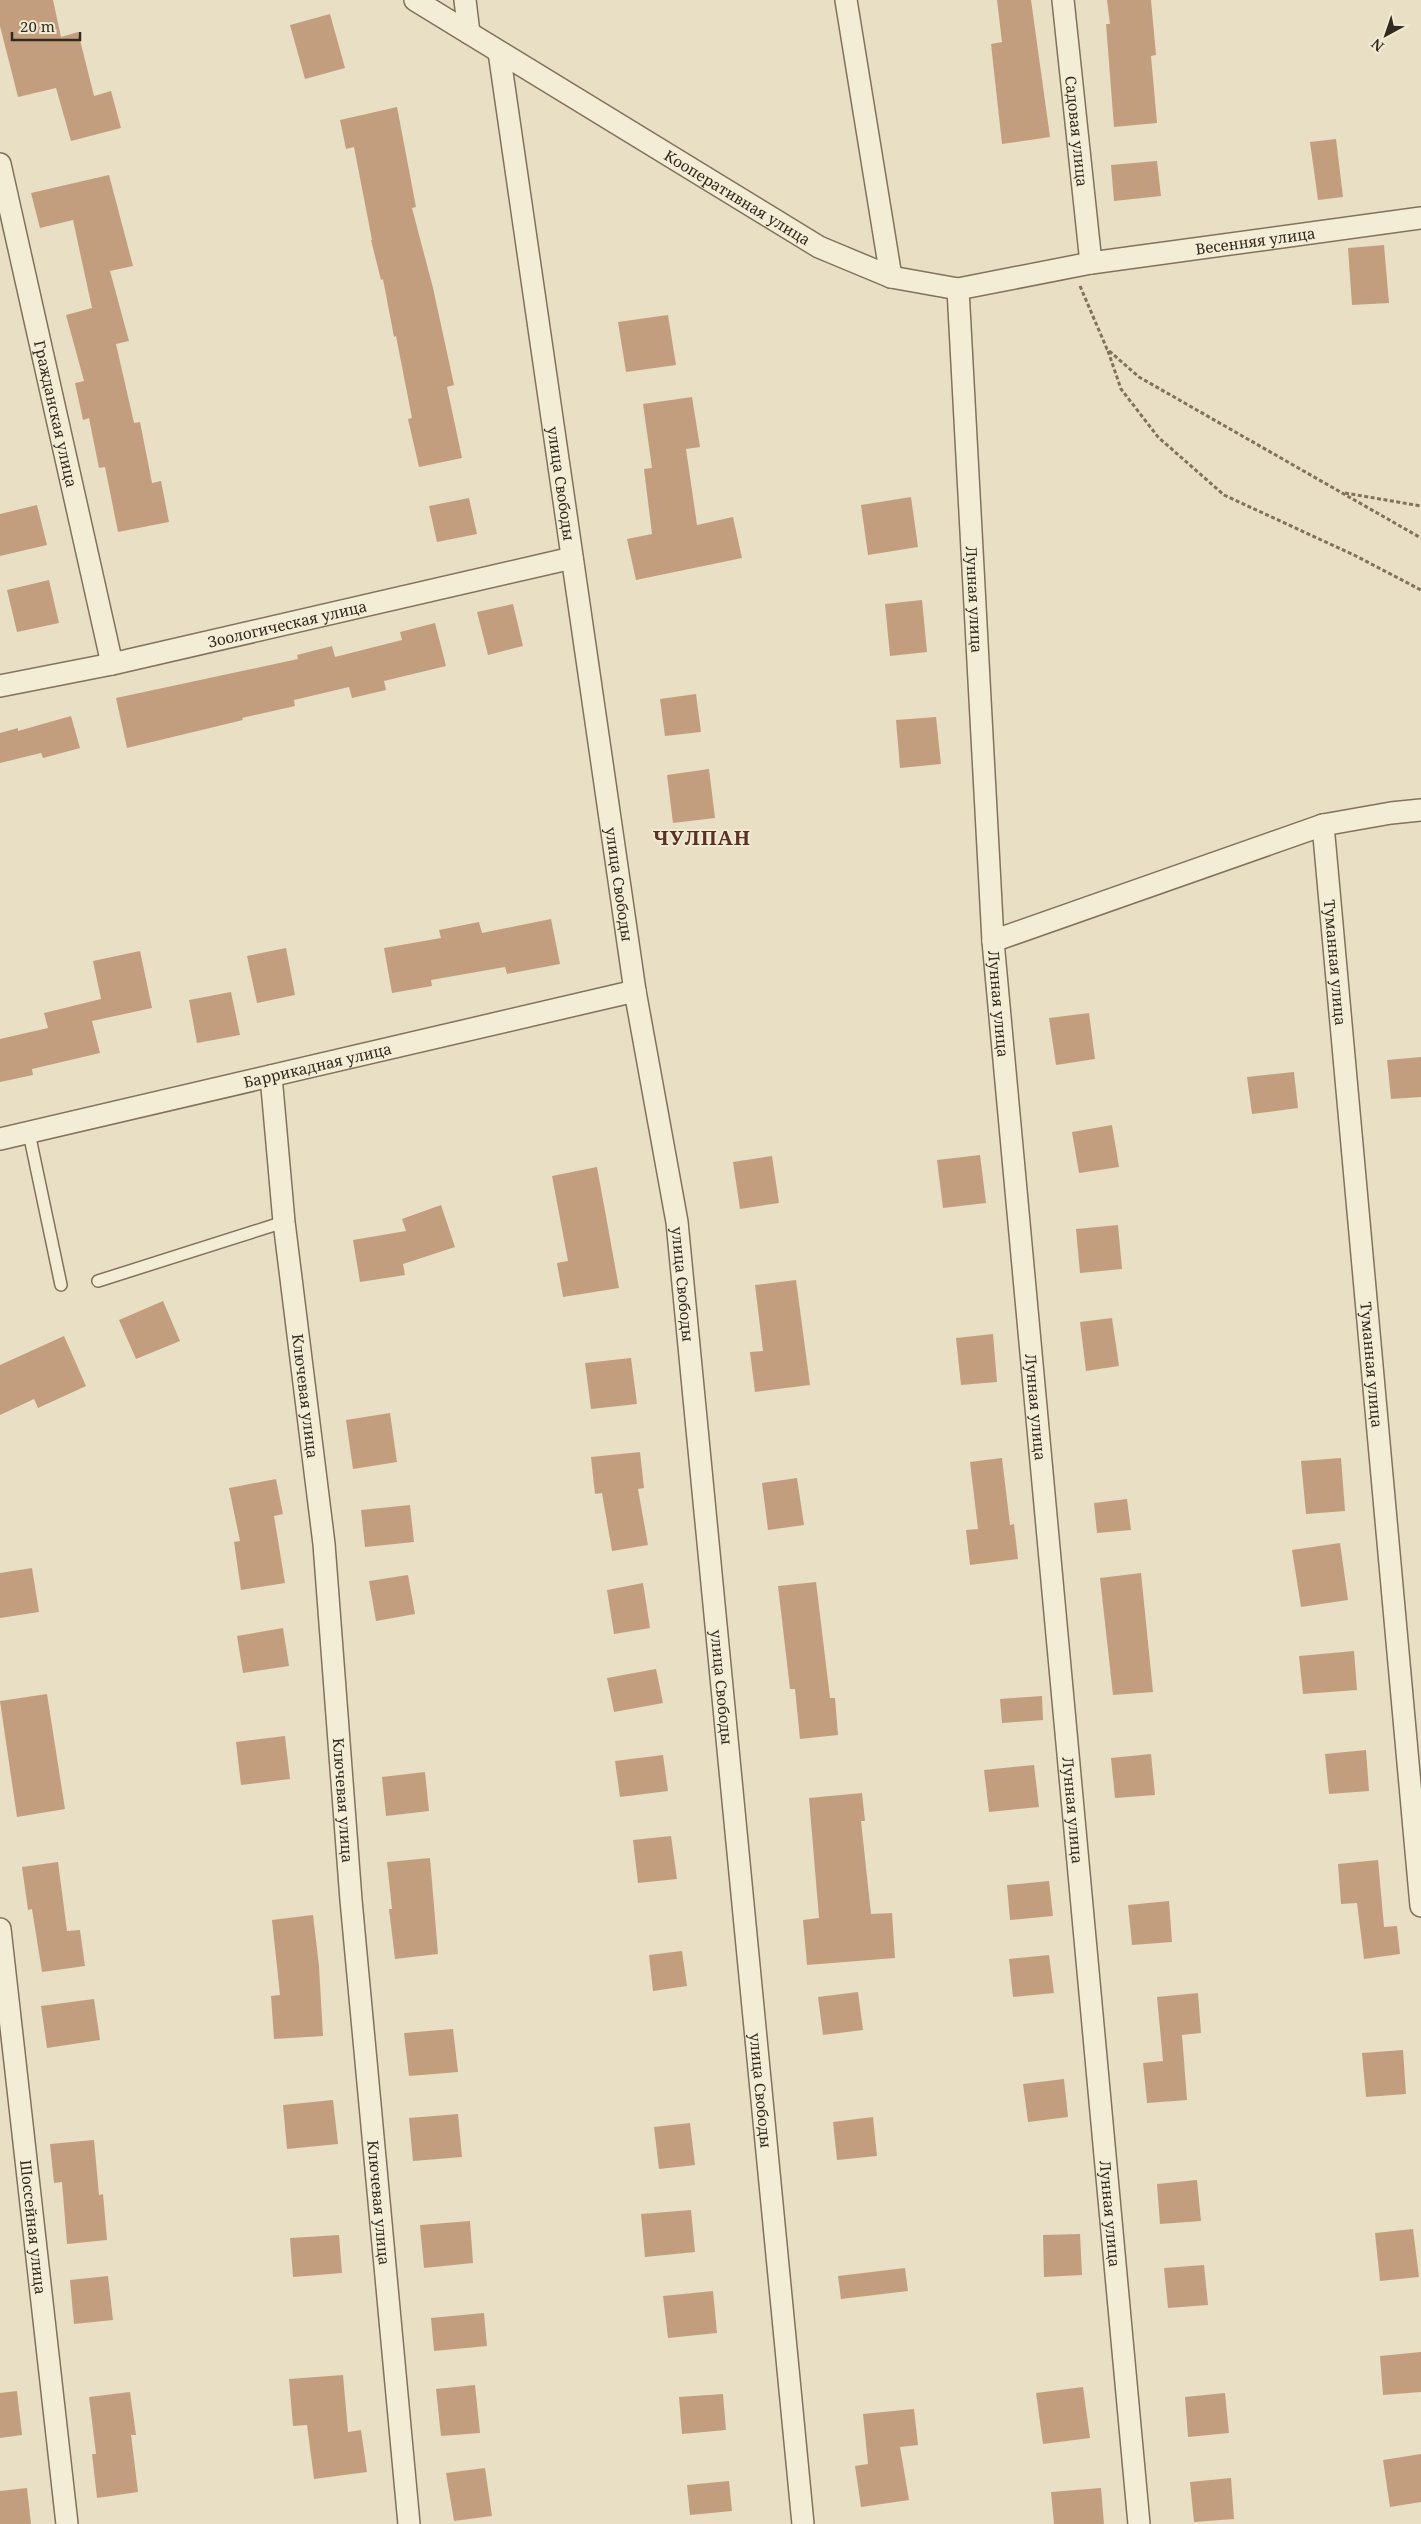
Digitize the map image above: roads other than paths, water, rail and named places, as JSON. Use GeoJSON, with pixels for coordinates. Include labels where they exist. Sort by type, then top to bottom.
{"type":"FeatureCollection","features":[{"type":"Feature","properties":{"kind":"street","name":"Кооперативная улица"},"geometry":{"type":"LineString","coordinates":[[414,0],[818,246],[891,277],[958,288],[1082,265]]}},
{"type":"Feature","properties":{"kind":"street"},"geometry":{"type":"LineString","coordinates":[[465,0],[469,33]]}},
{"type":"Feature","properties":{"kind":"street"},"geometry":{"type":"LineString","coordinates":[[846,0],[891,277]]}},
{"type":"Feature","properties":{"kind":"street","name":"Садовая улица"},"geometry":{"type":"LineString","coordinates":[[1064,0],[1082,265]]}},
{"type":"Feature","properties":{"kind":"street","name":"улица Свободы"},"geometry":{"type":"LineString","coordinates":[[499,52],[635,991],[677,1222],[803,2524]]}},
{"type":"Feature","properties":{"kind":"street","name":"Гражданская улица"},"geometry":{"type":"LineString","coordinates":[[0,164],[112,664]]}},
{"type":"Feature","properties":{"kind":"street","name":"Весенняя улица"},"geometry":{"type":"LineString","coordinates":[[1082,265],[1421,218]]}},
{"type":"Feature","properties":{"kind":"street","name":"Лунная улица"},"geometry":{"type":"LineString","coordinates":[[958,288],[993,941],[1140,2524]]}},
{"type":"Feature","properties":{"kind":"street","name":"Зоологическая улица"},"geometry":{"type":"LineString","coordinates":[[0,686],[112,664],[572,558]]}},
{"type":"Feature","properties":{"kind":"street"},"geometry":{"type":"LineString","coordinates":[[993,941],[1323,826],[1390,813],[1421,810]]}},
{"type":"Feature","properties":{"kind":"street","name":"Туманная улица"},"geometry":{"type":"LineString","coordinates":[[1323,826],[1421,1906]]}},
{"type":"Feature","properties":{"kind":"street","name":"Баррикадная улица"},"geometry":{"type":"LineString","coordinates":[[0,1140],[635,991]]}},
{"type":"Feature","properties":{"kind":"street","name":"Ключевая улица"},"geometry":{"type":"LineString","coordinates":[[271,1076],[284,1222],[324,1544],[351,1900],[409,2524]]}},
{"type":"Feature","properties":{"kind":"street","name":"Шоссейная улица"},"geometry":{"type":"LineString","coordinates":[[0,1929],[67,2524]]}},
{"type":"Feature","properties":{"kind":"lane"},"geometry":{"type":"LineString","coordinates":[[29,1133],[62,1285]]}},
{"type":"Feature","properties":{"kind":"lane"},"geometry":{"type":"LineString","coordinates":[[98,1281],[284,1222]]}},
{"type":"Feature","properties":{"kind":"district","name":"ЧУЛПАН"},"geometry":{"type":"Point","coordinates":[702,837]}}]}
